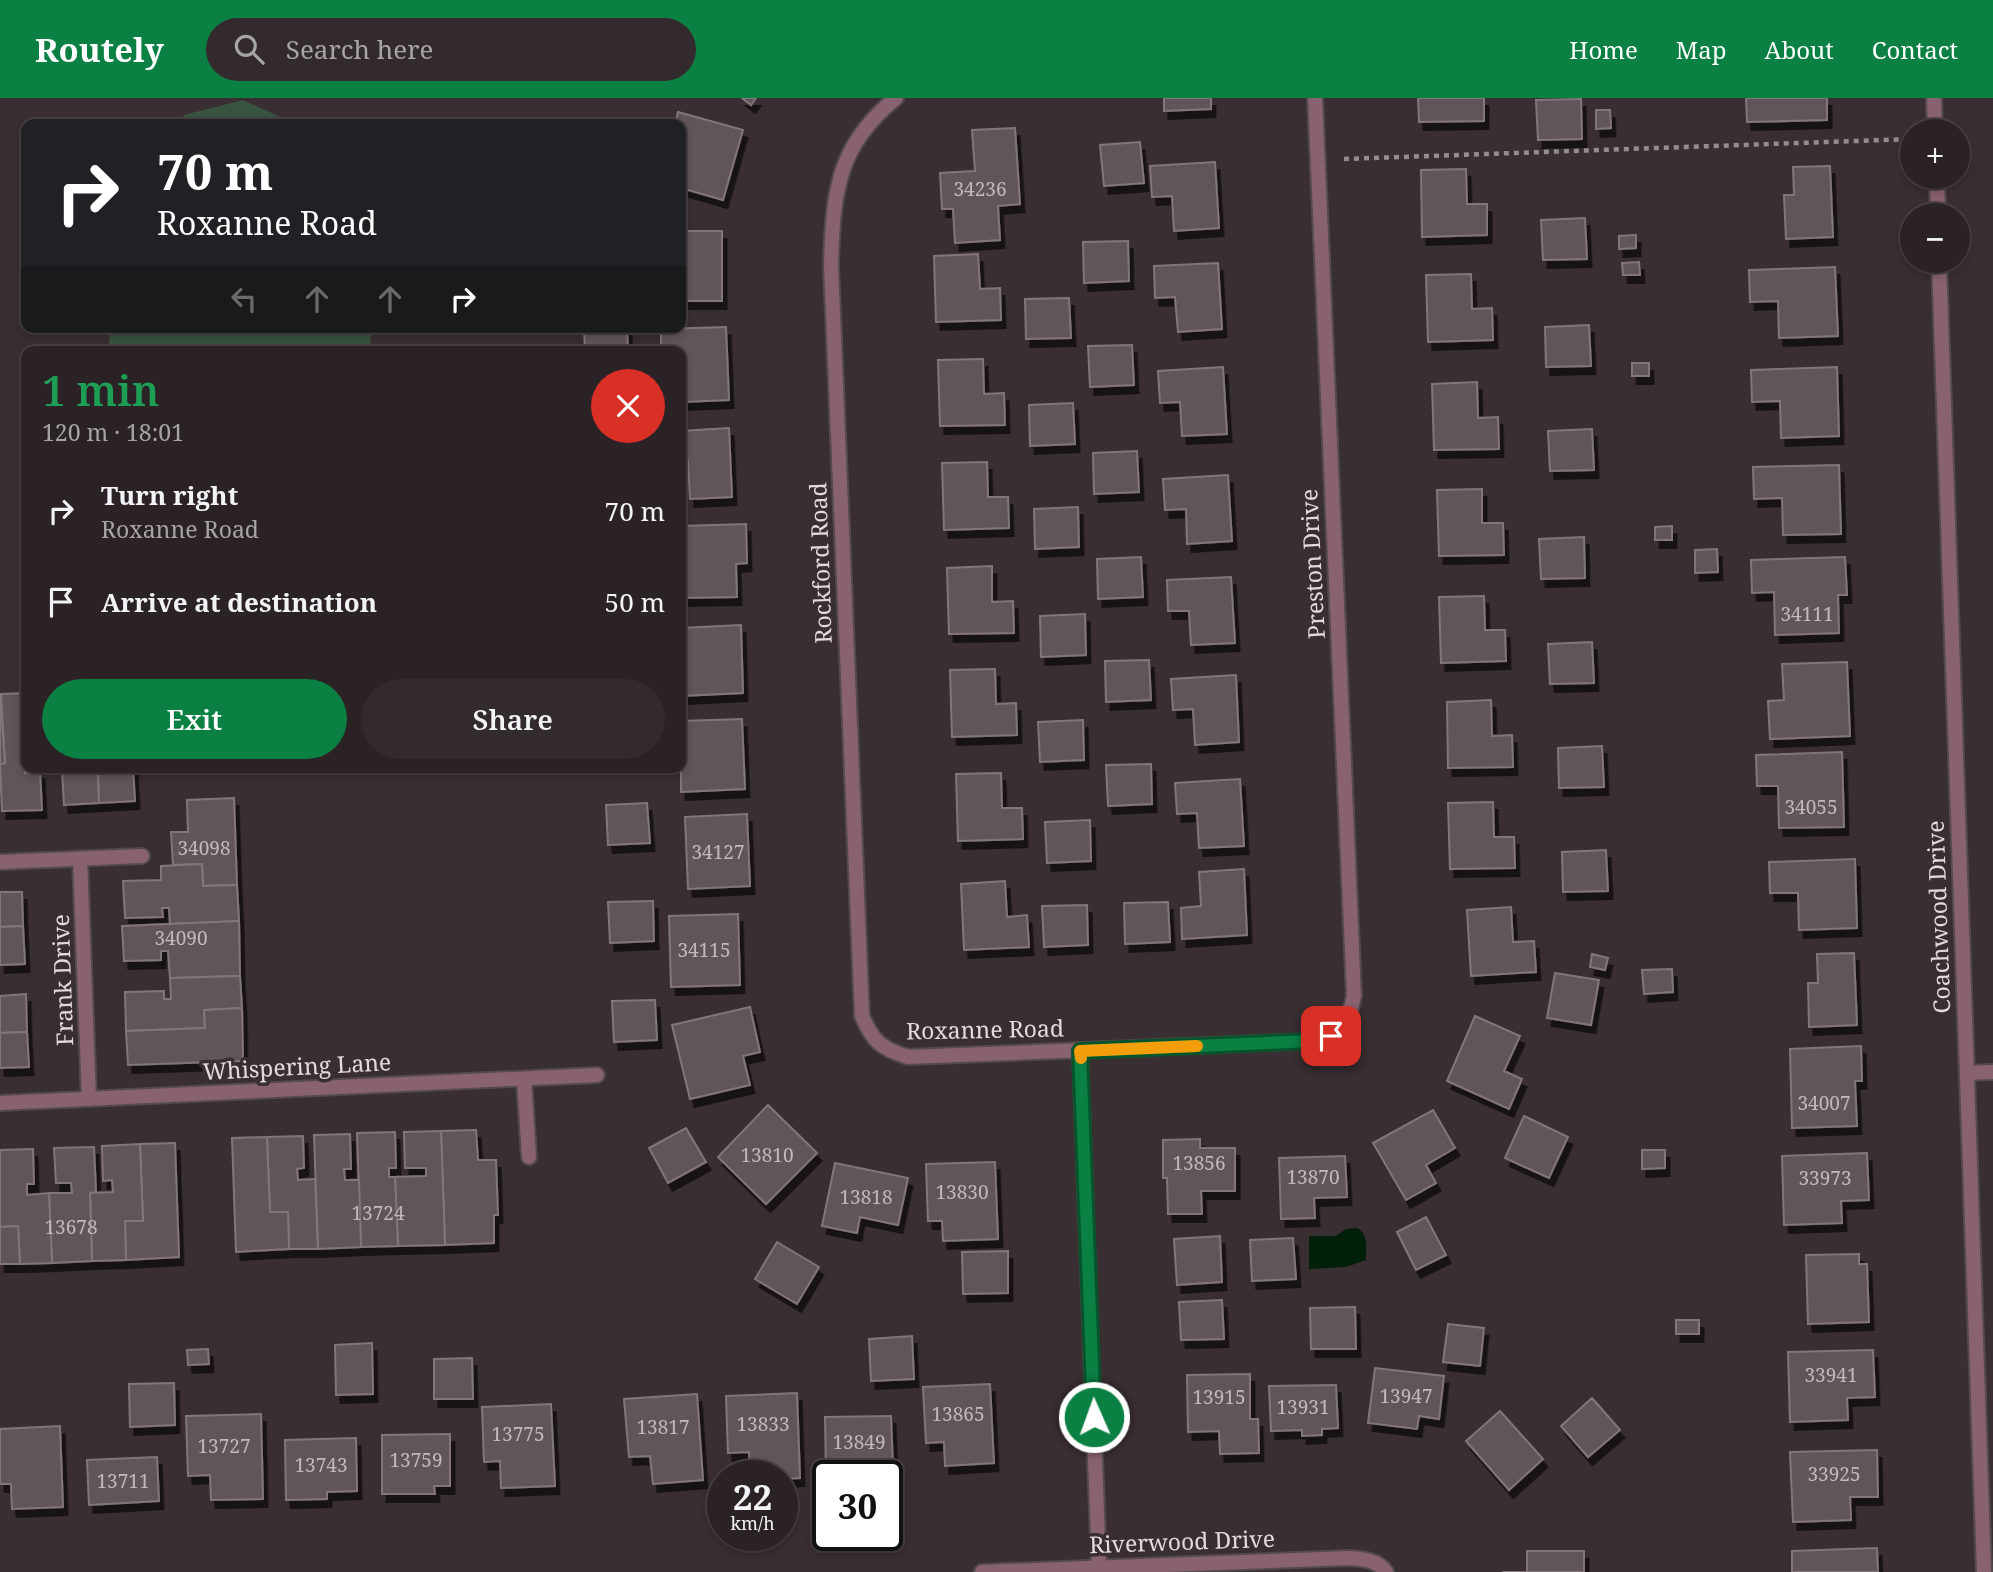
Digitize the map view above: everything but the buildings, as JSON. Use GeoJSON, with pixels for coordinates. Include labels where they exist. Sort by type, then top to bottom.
{"type":"FeatureCollection","features":[{"type":"Feature","properties":{"kind":"street","name":"Rockford Road"},"geometry":{"type":"LineString","coordinates":[[877,1043],[862,1016],[831,265],[834,204],[842,168],[857,137],[884,107],[896,98]]}},
{"type":"Feature","properties":{"kind":"street","name":"Preston Drive"},"geometry":{"type":"LineString","coordinates":[[1315,98],[1354,996],[1343,1025]]}},
{"type":"Feature","properties":{"kind":"street"},"geometry":{"type":"LineString","coordinates":[[1934,98],[1935,119]]}},
{"type":"Feature","properties":{"kind":"street","name":"Coachwood Drive"},"geometry":{"type":"LineString","coordinates":[[1939,273],[1984,1572]]}},
{"type":"Feature","properties":{"kind":"street"},"geometry":{"type":"LineString","coordinates":[[0,862],[142,856]]}},
{"type":"Feature","properties":{"kind":"street","name":"Frank Drive"},"geometry":{"type":"LineString","coordinates":[[80,859],[89,1099]]}},
{"type":"Feature","properties":{"kind":"street","name":"Roxanne Road"},"geometry":{"type":"LineString","coordinates":[[877,1043],[891,1052],[908,1057],[1080,1051],[1313,1041],[1331,1036],[1343,1025]]}},
{"type":"Feature","properties":{"kind":"street"},"geometry":{"type":"LineString","coordinates":[[1080,1051],[1099,1567]]}},
{"type":"Feature","properties":{"kind":"street"},"geometry":{"type":"LineString","coordinates":[[1967,1073],[1993,1072]]}},
{"type":"Feature","properties":{"kind":"street","name":"Whispering Lane"},"geometry":{"type":"LineString","coordinates":[[0,1103],[597,1075]]}},
{"type":"Feature","properties":{"kind":"street"},"geometry":{"type":"LineString","coordinates":[[524,1079],[529,1157]]}},
{"type":"Feature","properties":{"kind":"street","name":"Riverwood Drive"},"geometry":{"type":"LineString","coordinates":[[982,1572],[1349,1558],[1367,1560],[1385,1569]]}},
{"type":"Feature","properties":{"kind":"path"},"geometry":{"type":"LineString","coordinates":[[1340,160],[1900,139]]}},
{"type":"Feature","properties":{"kind":"shaded area"},"geometry":{"type":"Polygon","coordinates":[[[243,100],[285,119],[182,119],[184,115],[243,100]]]}},
{"type":"Feature","properties":{"kind":"shaded area"},"geometry":{"type":"Polygon","coordinates":[[[110,333],[371,333],[370,346],[109,346],[110,333]]]}},
{"type":"Feature","properties":{"kind":"shaded area"},"geometry":{"type":"Polygon","coordinates":[[[1357,1228],[1365,1238],[1366,1260],[1346,1267],[1309,1269],[1309,1236],[1336,1236],[1346,1229],[1357,1228]]]}},
{"type":"Feature","properties":{"kind":"slow traffic"},"geometry":{"type":"LineString","coordinates":[[1081,1058],[1080,1051],[1197,1046]]}},
{"type":"Feature","properties":{"kind":"route"},"geometry":{"type":"LineString","coordinates":[[1094,1417],[1080,1051],[1313,1041],[1331,1036]]}}]}
